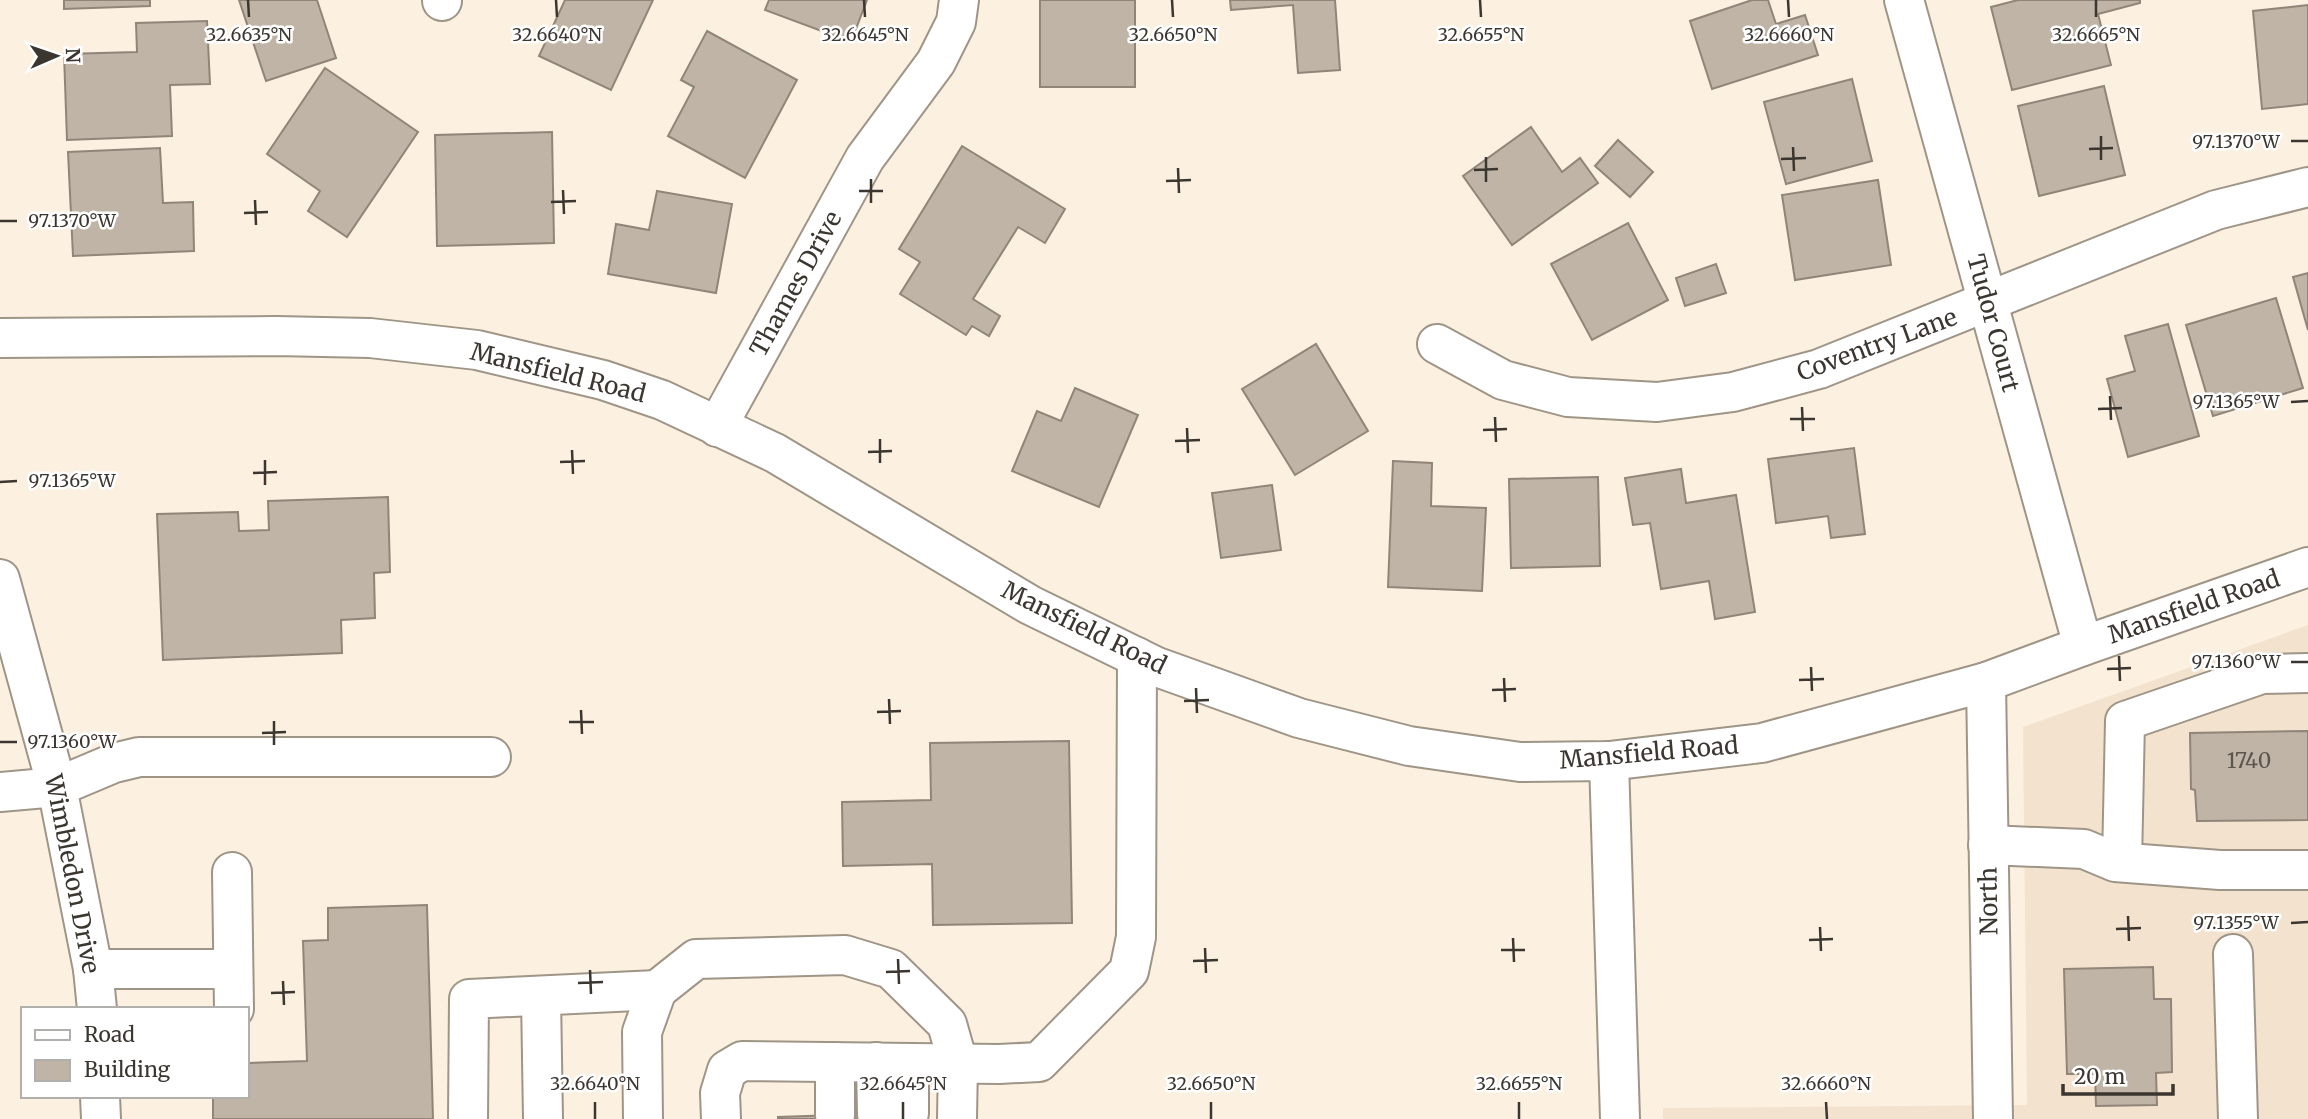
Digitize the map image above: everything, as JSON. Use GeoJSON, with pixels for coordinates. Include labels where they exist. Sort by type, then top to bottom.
{"type":"FeatureCollection","features":[{"type":"Feature","properties":{"kind":"street","name":"Thames Drive"},"geometry":{"type":"LineString","coordinates":[[717,427],[866,158],[936,62],[956,22],[959,0]]}},
{"type":"Feature","properties":{"kind":"street","name":"Tudor Court"},"geometry":{"type":"LineString","coordinates":[[1904,0],[2083,646]]}},
{"type":"Feature","properties":{"kind":"street","name":"Coventry Lane"},"geometry":{"type":"LineString","coordinates":[[1437,344],[1503,380],[1569,397],[1657,402],[1733,392],[1819,369],[2216,210],[2308,187]]}},
{"type":"Feature","properties":{"kind":"street","name":"Mansfield Road"},"geometry":{"type":"LineString","coordinates":[[0,338],[357,337],[477,350],[603,380],[662,400],[775,453],[1030,605],[1157,667],[1299,718],[1409,746],[1520,762],[1609,761],[1762,743],[1986,682],[2308,566]]}},
{"type":"Feature","properties":{"kind":"street","name":"Wimbledon Drive"},"geometry":{"type":"LineString","coordinates":[[0,579],[57,787],[93,969],[97,1007]]}},
{"type":"Feature","properties":{"kind":"street"},"geometry":{"type":"LineString","coordinates":[[721,1119],[720,1093],[727,1070],[742,1061],[1039,1062],[1129,971],[1136,937],[1137,657]]}},
{"type":"Feature","properties":{"kind":"street"},"geometry":{"type":"LineString","coordinates":[[2122,862],[2125,721],[2262,674],[2308,673]]}},
{"type":"Feature","properties":{"kind":"street","name":"North"},"geometry":{"type":"LineString","coordinates":[[1986,682],[1993,1119]]}},
{"type":"Feature","properties":{"kind":"street"},"geometry":{"type":"LineString","coordinates":[[0,792],[57,787],[114,763],[139,757],[491,757]]}},
{"type":"Feature","properties":{"kind":"street"},"geometry":{"type":"LineString","coordinates":[[1609,761],[1619,1119]]}},
{"type":"Feature","properties":{"kind":"street"},"geometry":{"type":"LineString","coordinates":[[1988,845],[2084,849],[2115,862],[2220,870],[2308,870]]}},
{"type":"Feature","properties":{"kind":"street"},"geometry":{"type":"LineString","coordinates":[[232,872],[234,1007]]}},
{"type":"Feature","properties":{"kind":"street"},"geometry":{"type":"LineString","coordinates":[[643,1119],[642,1032],[657,990],[696,959],[845,954],[891,969],[947,1024],[958,1063],[957,1119]]}},
{"type":"Feature","properties":{"kind":"street"},"geometry":{"type":"LineString","coordinates":[[2233,954],[2238,1119]]}},
{"type":"Feature","properties":{"kind":"street"},"geometry":{"type":"LineString","coordinates":[[93,969],[232,969]]}},
{"type":"Feature","properties":{"kind":"street"},"geometry":{"type":"LineString","coordinates":[[468,1119],[469,999],[657,990]]}},
{"type":"Feature","properties":{"kind":"street"},"geometry":{"type":"LineString","coordinates":[[541,996],[543,1119]]}},
{"type":"Feature","properties":{"kind":"street"},"geometry":{"type":"LineString","coordinates":[[835,1062],[835,1115]]}},
{"type":"Feature","properties":{"kind":"street"},"geometry":{"type":"LineString","coordinates":[[892,1063],[893,1113]]}},
{"type":"Feature","properties":{"kind":"street"},"geometry":{"type":"LineString","coordinates":[[100,1098],[101,1119]]}},
{"type":"Feature","properties":{"kind":"shaded area"},"geometry":{"type":"Polygon","coordinates":[[[2308,625],[2308,1119],[1663,1119],[1663,1108],[2027,1105],[2023,727],[2308,625]]]}},
{"type":"Feature","properties":{"kind":"building"},"geometry":{"type":"Polygon","coordinates":[[[64,0],[150,0],[150,6],[64,9],[64,0]]]}},
{"type":"Feature","properties":{"kind":"building"},"geometry":{"type":"Polygon","coordinates":[[[239,0],[317,0],[336,58],[266,81],[239,0]]]}},
{"type":"Feature","properties":{"kind":"building"},"geometry":{"type":"Polygon","coordinates":[[[565,0],[653,0],[611,90],[539,56],[565,0]]]}},
{"type":"Feature","properties":{"kind":"building"},"geometry":{"type":"Polygon","coordinates":[[[769,0],[867,0],[851,42],[765,10],[769,0]]]}},
{"type":"Feature","properties":{"kind":"building"},"geometry":{"type":"Polygon","coordinates":[[[1040,0],[1135,0],[1135,87],[1040,87],[1040,0]]]}},
{"type":"Feature","properties":{"kind":"building"},"geometry":{"type":"Polygon","coordinates":[[[1230,0],[1335,0],[1340,70],[1298,73],[1293,5],[1231,10],[1230,0]]]}},
{"type":"Feature","properties":{"kind":"building"},"geometry":{"type":"Polygon","coordinates":[[[1752,0],[1768,0],[1776,24],[1805,15],[1818,55],[1712,89],[1690,21],[1752,0]]]}},
{"type":"Feature","properties":{"kind":"building"},"geometry":{"type":"Polygon","coordinates":[[[2018,0],[2140,0],[2140,3],[2098,14],[2111,65],[2012,90],[1991,7],[2018,0]]]}},
{"type":"Feature","properties":{"kind":"building"},"geometry":{"type":"Polygon","coordinates":[[[2308,5],[2308,104],[2262,109],[2253,11],[2308,5]]]}},
{"type":"Feature","properties":{"kind":"building"},"geometry":{"type":"Polygon","coordinates":[[[207,21],[210,84],[170,85],[172,136],[67,140],[64,54],[137,52],[136,23],[207,21]]]}},
{"type":"Feature","properties":{"kind":"building"},"geometry":{"type":"Polygon","coordinates":[[[707,31],[797,80],[745,178],[668,136],[694,87],[681,80],[707,31]]]}},
{"type":"Feature","properties":{"kind":"building"},"geometry":{"type":"Polygon","coordinates":[[[325,68],[418,132],[347,237],[308,211],[320,191],[267,154],[325,68]]]}},
{"type":"Feature","properties":{"kind":"building"},"geometry":{"type":"Polygon","coordinates":[[[1852,79],[1872,161],[1786,184],[1764,102],[1852,79]]]}},
{"type":"Feature","properties":{"kind":"building"},"geometry":{"type":"Polygon","coordinates":[[[2104,86],[2125,175],[2039,196],[2018,106],[2104,86]]]}},
{"type":"Feature","properties":{"kind":"building"},"geometry":{"type":"Polygon","coordinates":[[[1531,127],[1562,172],[1580,158],[1598,183],[1512,245],[1463,176],[1531,127]]]}},
{"type":"Feature","properties":{"kind":"building"},"geometry":{"type":"Polygon","coordinates":[[[552,132],[554,243],[437,246],[435,135],[552,132]]]}},
{"type":"Feature","properties":{"kind":"building"},"geometry":{"type":"Polygon","coordinates":[[[1618,140],[1653,172],[1630,197],[1595,166],[1618,140]]]}},
{"type":"Feature","properties":{"kind":"building"},"geometry":{"type":"Polygon","coordinates":[[[962,146],[1065,209],[1045,243],[1018,227],[973,299],[1000,316],[989,336],[972,326],[966,335],[900,294],[920,262],[899,249],[962,146]]]}},
{"type":"Feature","properties":{"kind":"building"},"geometry":{"type":"Polygon","coordinates":[[[160,148],[163,203],[193,202],[194,251],[73,256],[68,152],[160,148]]]}},
{"type":"Feature","properties":{"kind":"building"},"geometry":{"type":"Polygon","coordinates":[[[1878,180],[1891,265],[1795,280],[1782,195],[1878,180]]]}},
{"type":"Feature","properties":{"kind":"building"},"geometry":{"type":"Polygon","coordinates":[[[657,191],[732,204],[716,293],[608,274],[616,224],[649,230],[657,191]]]}},
{"type":"Feature","properties":{"kind":"building"},"geometry":{"type":"Polygon","coordinates":[[[1628,223],[1668,300],[1592,340],[1551,264],[1628,223]]]}},
{"type":"Feature","properties":{"kind":"building"},"geometry":{"type":"Polygon","coordinates":[[[1716,264],[1726,293],[1685,306],[1676,278],[1716,264]]]}},
{"type":"Feature","properties":{"kind":"building"},"geometry":{"type":"Polygon","coordinates":[[[2308,273],[2308,330],[2293,277],[2308,273]]]}},
{"type":"Feature","properties":{"kind":"building"},"geometry":{"type":"Polygon","coordinates":[[[2276,298],[2303,388],[2213,416],[2186,325],[2276,298]]]}},
{"type":"Feature","properties":{"kind":"building"},"geometry":{"type":"Polygon","coordinates":[[[2168,324],[2199,436],[2128,457],[2107,379],[2135,371],[2125,336],[2168,324]]]}},
{"type":"Feature","properties":{"kind":"building"},"geometry":{"type":"Polygon","coordinates":[[[1316,344],[1368,431],[1295,475],[1242,389],[1316,344]]]}},
{"type":"Feature","properties":{"kind":"building"},"geometry":{"type":"Polygon","coordinates":[[[1075,388],[1138,415],[1099,507],[1012,471],[1037,411],[1061,421],[1075,388]]]}},
{"type":"Feature","properties":{"kind":"building"},"geometry":{"type":"Polygon","coordinates":[[[1854,448],[1865,534],[1831,538],[1828,516],[1776,523],[1768,459],[1854,448]]]}},
{"type":"Feature","properties":{"kind":"building"},"geometry":{"type":"Polygon","coordinates":[[[1393,461],[1432,463],[1431,506],[1486,508],[1482,591],[1388,587],[1393,461]]]}},
{"type":"Feature","properties":{"kind":"building"},"geometry":{"type":"Polygon","coordinates":[[[1681,469],[1686,503],[1736,495],[1755,612],[1715,619],[1709,581],[1661,589],[1650,523],[1633,525],[1625,478],[1681,469]]]}},
{"type":"Feature","properties":{"kind":"building"},"geometry":{"type":"Polygon","coordinates":[[[1598,477],[1600,566],[1511,568],[1509,479],[1598,477]]]}},
{"type":"Feature","properties":{"kind":"building"},"geometry":{"type":"Polygon","coordinates":[[[1272,485],[1281,550],[1221,558],[1212,493],[1272,485]]]}},
{"type":"Feature","properties":{"kind":"building"},"geometry":{"type":"Polygon","coordinates":[[[388,497],[390,572],[374,573],[375,618],[341,620],[342,653],[163,660],[157,514],[238,512],[239,531],[269,530],[268,501],[388,497]]]}},
{"type":"Feature","properties":{"kind":"building"},"geometry":{"type":"Polygon","coordinates":[[[2308,731],[2308,820],[2197,821],[2195,790],[2191,789],[2190,733],[2308,731]]]}},
{"type":"Feature","properties":{"kind":"building"},"geometry":{"type":"Polygon","coordinates":[[[1069,741],[1072,923],[933,925],[932,864],[843,866],[842,802],[931,800],[930,743],[1069,741]]]}},
{"type":"Feature","properties":{"kind":"building"},"geometry":{"type":"Polygon","coordinates":[[[427,905],[433,1119],[213,1119],[213,1098],[248,1098],[248,1063],[307,1061],[303,941],[328,940],[328,908],[427,905]]]}},
{"type":"Feature","properties":{"kind":"building"},"geometry":{"type":"Polygon","coordinates":[[[2153,967],[2154,999],[2171,999],[2172,1072],[2156,1073],[2157,1105],[2096,1106],[2095,1074],[2067,1074],[2064,969],[2153,967]]]}},
{"type":"Feature","properties":{"kind":"building"},"geometry":{"type":"Polygon","coordinates":[[[925,1112],[925,1119],[778,1119],[778,1117],[925,1112]]]}}]}
